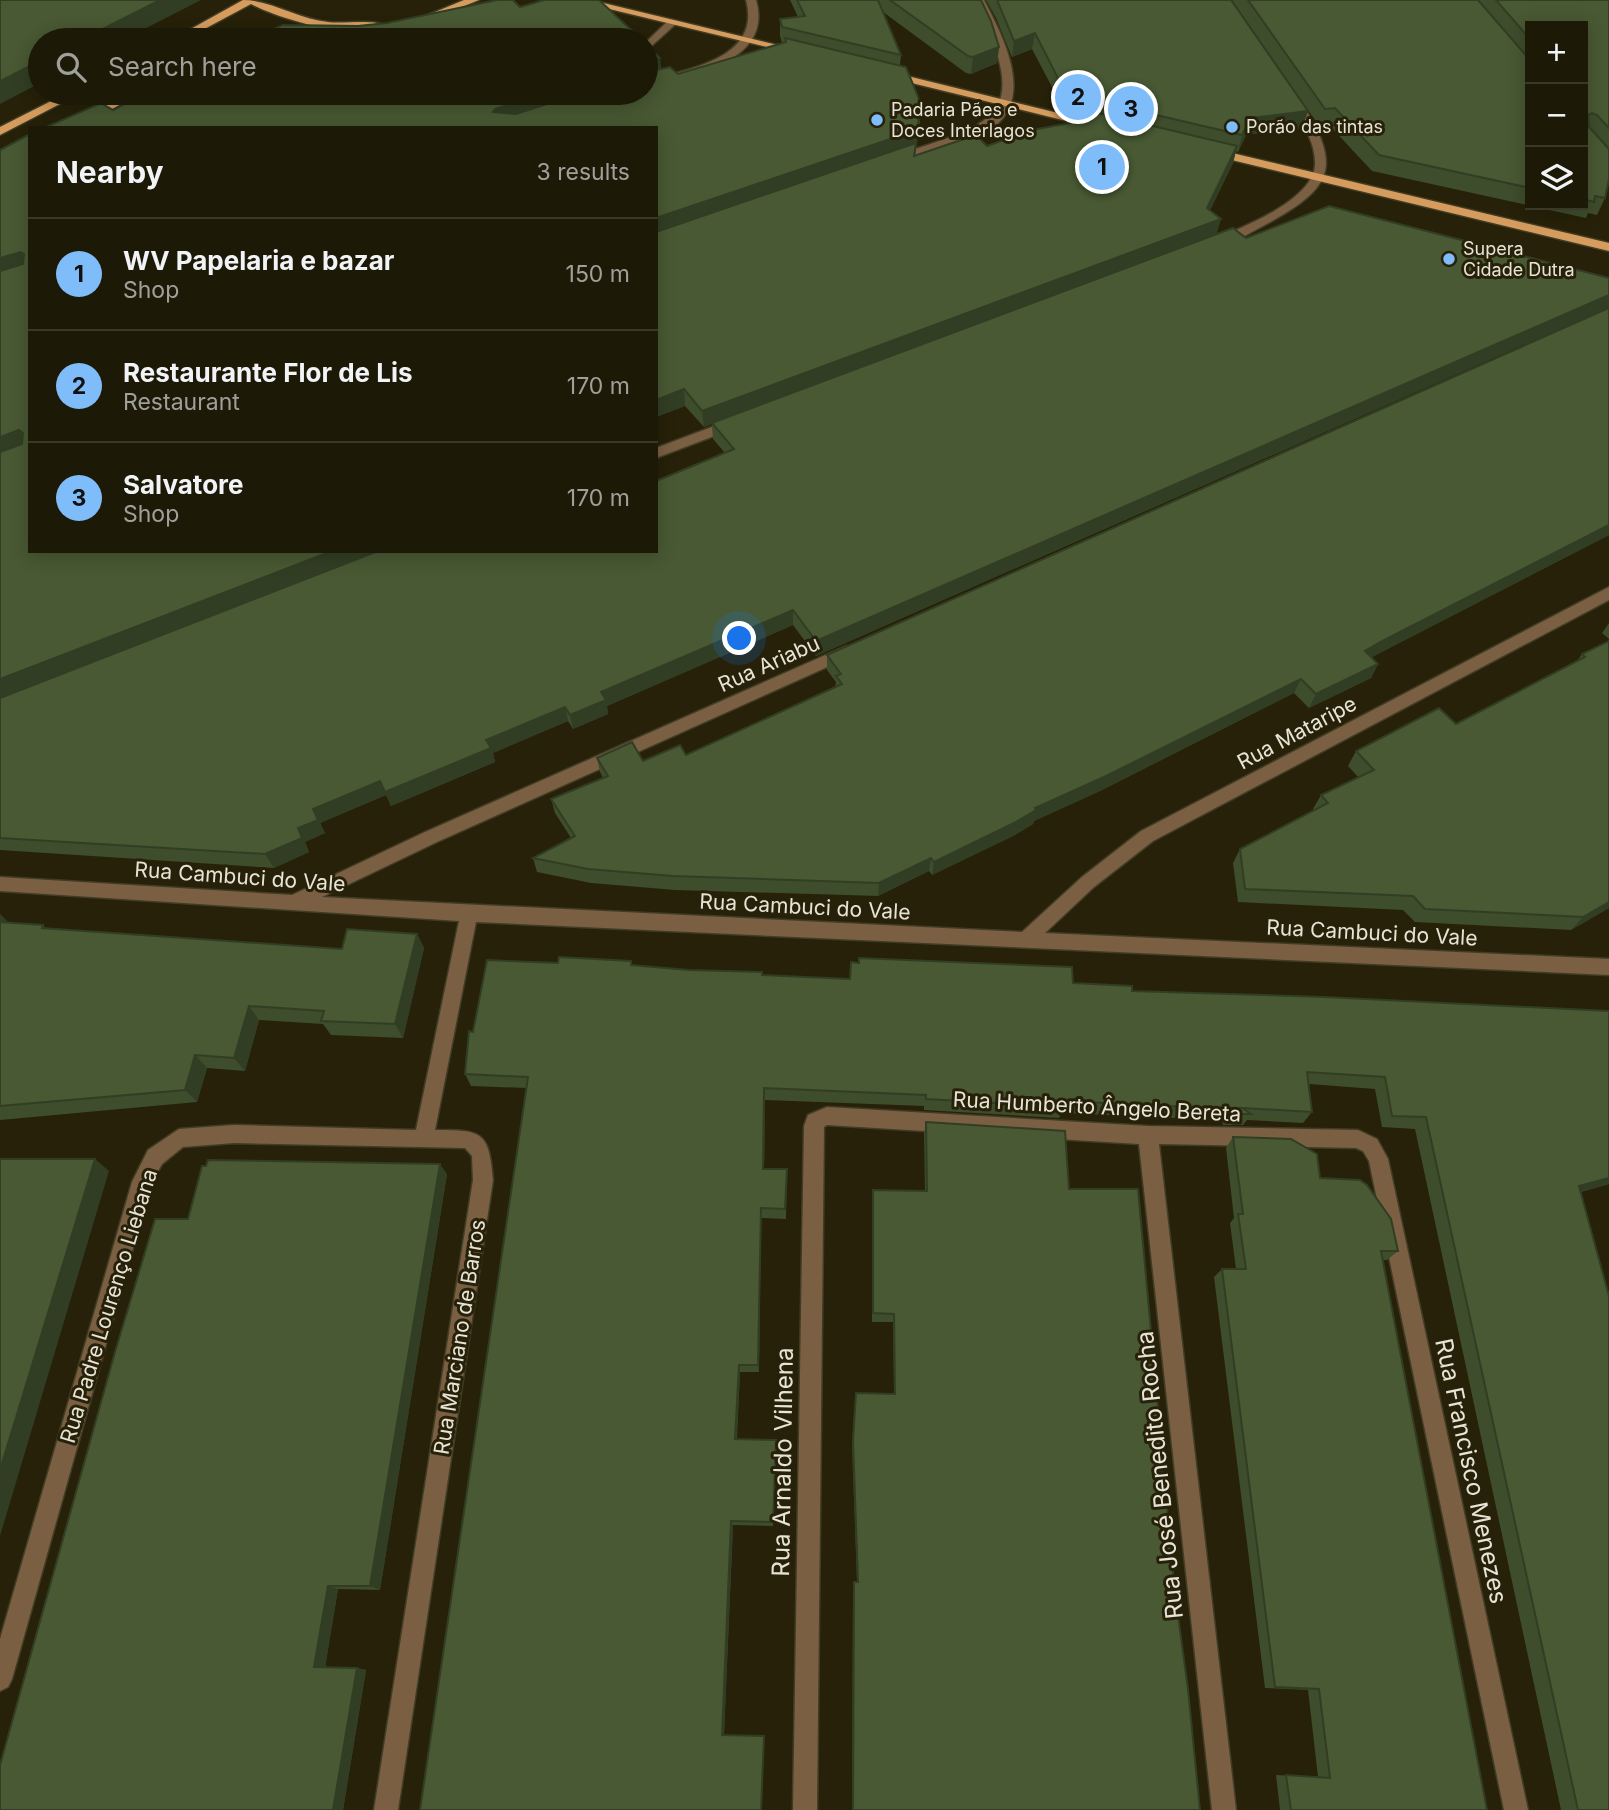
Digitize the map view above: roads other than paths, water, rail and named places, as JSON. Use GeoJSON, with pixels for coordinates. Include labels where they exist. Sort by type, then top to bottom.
{"type":"FeatureCollection","features":[{"type":"Feature","properties":{"kind":"main road"},"geometry":{"type":"LineString","coordinates":[[199,28],[252,0],[285,17],[308,22],[360,27],[388,24]]}},
{"type":"Feature","properties":{"kind":"main road"},"geometry":{"type":"LineString","coordinates":[[416,21],[474,0]]}},
{"type":"Feature","properties":{"kind":"main road"},"geometry":{"type":"LineString","coordinates":[[577,0],[814,56]]}},
{"type":"Feature","properties":{"kind":"main road"},"geometry":{"type":"LineString","coordinates":[[289,28],[308,22]]}},
{"type":"Feature","properties":{"kind":"main road"},"geometry":{"type":"LineString","coordinates":[[878,72],[1109,128]]}},
{"type":"Feature","properties":{"kind":"main road"},"geometry":{"type":"LineString","coordinates":[[0,132],[52,105]]}},
{"type":"Feature","properties":{"kind":"main road"},"geometry":{"type":"LineString","coordinates":[[73,126],[112,105]]}},
{"type":"Feature","properties":{"kind":"main road"},"geometry":{"type":"LineString","coordinates":[[1201,149],[1609,247]]}},
{"type":"Feature","properties":{"kind":"street"},"geometry":{"type":"LineString","coordinates":[[658,80],[706,65],[732,53],[749,40],[755,14],[751,0]]}},
{"type":"Feature","properties":{"kind":"street"},"geometry":{"type":"LineString","coordinates":[[879,165],[967,135],[990,124],[1004,103],[1009,79],[1004,51],[979,0]]}},
{"type":"Feature","properties":{"kind":"street"},"geometry":{"type":"LineString","coordinates":[[658,36],[673,22]]}},
{"type":"Feature","properties":{"kind":"street"},"geometry":{"type":"LineString","coordinates":[[1200,249],[1299,203],[1320,177],[1318,147],[1313,130],[1288,91]]}},
{"type":"Feature","properties":{"kind":"street"},"geometry":{"type":"LineString","coordinates":[[658,452],[752,416]]}},
{"type":"Feature","properties":{"kind":"street","name":"Rua Mataripe"},"geometry":{"type":"LineString","coordinates":[[1027,940],[1088,882],[1147,835],[1609,593]]}},
{"type":"Feature","properties":{"kind":"street","name":"Rua Ariabu"},"geometry":{"type":"LineString","coordinates":[[291,903],[431,837],[866,644]]}},
{"type":"Feature","properties":{"kind":"street","name":"Rua Cambuci do Vale"},"geometry":{"type":"LineString","coordinates":[[0,884],[469,914],[1609,967]]}},
{"type":"Feature","properties":{"kind":"street"},"geometry":{"type":"LineString","coordinates":[[424,1139],[469,914]]}},
{"type":"Feature","properties":{"kind":"street","name":"Rua Humberto Ângelo Bereta"},"geometry":{"type":"LineString","coordinates":[[820,1118],[827,1116],[1149,1135],[1358,1139],[1370,1145]]}},
{"type":"Feature","properties":{"kind":"street","name":"Rua Arnaldo Vilhena"},"geometry":{"type":"LineString","coordinates":[[805,1810],[814,1126],[820,1118]]}},
{"type":"Feature","properties":{"kind":"street","name":"Rua Padre Lourenço Liebana"},"geometry":{"type":"LineString","coordinates":[[0,1679],[142,1182],[155,1157],[178,1138],[234,1134],[424,1139]]}},
{"type":"Feature","properties":{"kind":"street","name":"Rua José Benedito Rocha"},"geometry":{"type":"LineString","coordinates":[[1149,1135],[1224,1810]]}},
{"type":"Feature","properties":{"kind":"street","name":"Rua Marciano de Barros"},"geometry":{"type":"LineString","coordinates":[[386,1810],[484,1180],[481,1152],[469,1139],[424,1139]]}},
{"type":"Feature","properties":{"kind":"street","name":"Rua Francisco Menezes"},"geometry":{"type":"LineString","coordinates":[[1370,1145],[1378,1159],[1516,1810]]}},
{"type":"Feature","properties":{"kind":"place","name":"Restaurante Flor de Lis"},"geometry":{"type":"Point","coordinates":[1078,97]}},
{"type":"Feature","properties":{"kind":"place","name":"Salvatore"},"geometry":{"type":"Point","coordinates":[1131,109]}},
{"type":"Feature","properties":{"kind":"place","name":"Padaria Pães e Doces Interlagos"},"geometry":{"type":"Point","coordinates":[877,120]}},
{"type":"Feature","properties":{"kind":"place","name":"Porão das tintas"},"geometry":{"type":"Point","coordinates":[1232,127]}},
{"type":"Feature","properties":{"kind":"place","name":"WV Papelaria e bazar"},"geometry":{"type":"Point","coordinates":[1102,167]}},
{"type":"Feature","properties":{"kind":"place","name":"Supera Cidade Dutra"},"geometry":{"type":"Point","coordinates":[1449,259]}}]}
